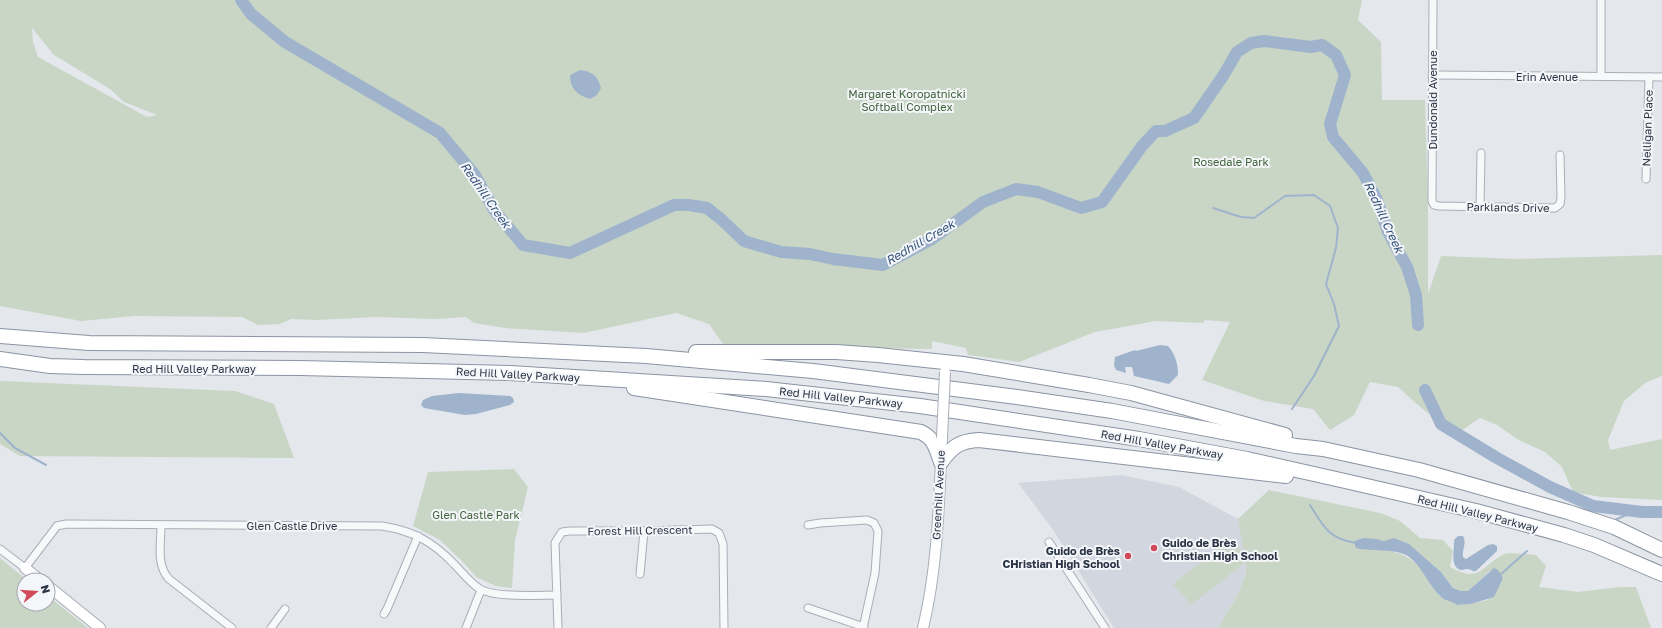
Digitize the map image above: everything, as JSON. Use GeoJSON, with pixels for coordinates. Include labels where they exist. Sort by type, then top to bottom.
{"type":"FeatureCollection","features":[{"type":"Feature","properties":{"kind":"highway","name":"Red Hill Valley Parkway"},"geometry":{"type":"LineString","coordinates":[[0,336],[33,340],[112,343],[423,345],[646,356],[813,371],[1009,396],[1112,412],[1296,446],[1323,449],[1419,470],[1568,512],[1614,527],[1662,550]]}},
{"type":"Feature","properties":{"kind":"highway"},"geometry":{"type":"LineString","coordinates":[[646,356],[677,352],[836,352],[878,355],[945,367],[1028,374],[1131,393],[1268,430],[1323,449]]}},
{"type":"Feature","properties":{"kind":"highway","name":"Red Hill Valley Parkway"},"geometry":{"type":"LineString","coordinates":[[0,359],[50,366],[84,367],[386,369],[558,375],[766,389],[928,407],[1139,439],[1247,459],[1345,481],[1476,511],[1564,535],[1594,545],[1662,574]]}},
{"type":"Feature","properties":{"kind":"highway"},"geometry":{"type":"LineString","coordinates":[[558,375],[579,382],[612,385],[921,432],[929,436],[935,443],[941,462]]}},
{"type":"Feature","properties":{"kind":"highway"},"geometry":{"type":"LineString","coordinates":[[941,462],[951,448],[958,444],[979,440],[1254,473],[1345,481]]}},
{"type":"Feature","properties":{"kind":"street","name":"Dundonald Avenue"},"geometry":{"type":"LineString","coordinates":[[1432,201],[1433,0]]}},
{"type":"Feature","properties":{"kind":"street"},"geometry":{"type":"LineString","coordinates":[[1601,0],[1601,76]]}},
{"type":"Feature","properties":{"kind":"street","name":"Erin Avenue"},"geometry":{"type":"LineString","coordinates":[[1432,75],[1662,77]]}},
{"type":"Feature","properties":{"kind":"street","name":"Nelligan Place"},"geometry":{"type":"LineString","coordinates":[[1646,179],[1649,77]]}},
{"type":"Feature","properties":{"kind":"street"},"geometry":{"type":"LineString","coordinates":[[1480,207],[1481,153]]}},
{"type":"Feature","properties":{"kind":"street","name":"Parklands Drive"},"geometry":{"type":"LineString","coordinates":[[1432,201],[1434,204],[1439,206],[1555,208],[1560,204],[1561,197],[1560,155]]}},
{"type":"Feature","properties":{"kind":"street","name":"Greenhill Avenue"},"geometry":{"type":"LineString","coordinates":[[923,628],[930,599],[935,548],[941,462],[945,367]]}},
{"type":"Feature","properties":{"kind":"street"},"geometry":{"type":"LineString","coordinates":[[808,525],[867,520],[874,523],[878,531],[876,573],[864,628],[808,608]]}},
{"type":"Feature","properties":{"kind":"street","name":"Glen Castle Drive"},"geometry":{"type":"LineString","coordinates":[[25,568],[57,526],[66,524],[161,526],[382,526],[402,529],[418,536],[442,551],[482,590]]}},
{"type":"Feature","properties":{"kind":"street"},"geometry":{"type":"LineString","coordinates":[[161,526],[160,563],[163,573],[232,628]]}},
{"type":"Feature","properties":{"kind":"street","name":"Forest Hill Crescent"},"geometry":{"type":"LineString","coordinates":[[558,628],[556,543],[562,532],[644,532],[712,529],[719,533],[723,544],[724,628]]}},
{"type":"Feature","properties":{"kind":"street"},"geometry":{"type":"LineString","coordinates":[[640,574],[644,532]]}},
{"type":"Feature","properties":{"kind":"street"},"geometry":{"type":"LineString","coordinates":[[384,614],[418,536]]}},
{"type":"Feature","properties":{"kind":"street"},"geometry":{"type":"LineString","coordinates":[[1049,542],[1105,628]]}},
{"type":"Feature","properties":{"kind":"street"},"geometry":{"type":"LineString","coordinates":[[0,549],[30,572]]}},
{"type":"Feature","properties":{"kind":"street"},"geometry":{"type":"LineString","coordinates":[[466,628],[482,590],[513,596],[557,595]]}},
{"type":"Feature","properties":{"kind":"street"},"geometry":{"type":"LineString","coordinates":[[56,592],[100,628]]}},
{"type":"Feature","properties":{"kind":"street"},"geometry":{"type":"LineString","coordinates":[[271,628],[285,609]]}},
{"type":"Feature","properties":{"kind":"shaded area","name":"Guido de Brès Christian High School"},"geometry":{"type":"Polygon","coordinates":[[[1121,475],[1179,487],[1238,519],[1247,567],[1241,588],[1221,623],[1220,628],[1114,628],[1052,528],[1018,483],[1121,475]]]}},
{"type":"Feature","properties":{"kind":"green space"},"geometry":{"type":"Polygon","coordinates":[[[0,0],[1362,0],[1358,20],[1381,42],[1382,100],[1425,100],[1428,205],[1428,294],[1441,256],[1518,259],[1662,255],[1662,376],[1645,383],[1624,401],[1608,440],[1610,450],[1662,439],[1662,500],[1601,497],[1573,492],[1562,467],[1545,452],[1517,439],[1497,425],[1480,418],[1455,435],[1398,387],[1370,382],[1354,415],[1330,430],[1313,409],[1264,401],[1202,380],[1230,322],[1205,320],[1203,323],[1156,321],[1095,332],[1019,362],[968,355],[966,348],[932,341],[932,349],[752,346],[723,344],[709,324],[676,313],[584,333],[505,328],[474,323],[466,317],[436,319],[375,317],[316,320],[291,319],[280,324],[258,325],[242,317],[134,316],[81,321],[0,306],[0,0]],[[32,28],[33,42],[38,57],[147,117],[157,115],[124,102],[110,89],[54,55],[32,28]]]}},
{"type":"Feature","properties":{"kind":"green space"},"geometry":{"type":"Polygon","coordinates":[[[0,381],[235,391],[274,404],[294,458],[20,456],[0,444],[0,381]]]}},
{"type":"Feature","properties":{"kind":"green space","name":"Glen Castle Park"},"geometry":{"type":"Polygon","coordinates":[[[514,469],[528,487],[515,540],[512,588],[496,586],[476,577],[440,540],[413,526],[428,472],[514,469]]]}},
{"type":"Feature","properties":{"kind":"green space"},"geometry":{"type":"Polygon","coordinates":[[[1269,490],[1380,513],[1400,521],[1420,538],[1443,540],[1453,551],[1450,567],[1460,572],[1468,574],[1475,573],[1505,554],[1516,553],[1536,555],[1546,566],[1539,587],[1578,592],[1620,587],[1636,587],[1651,628],[1220,628],[1221,623],[1242,585],[1245,577],[1246,562],[1191,605],[1173,584],[1231,538],[1244,554],[1238,519],[1269,490]],[[1377,539],[1365,550],[1390,551],[1398,553],[1413,561],[1425,574],[1438,595],[1457,605],[1471,604],[1488,600],[1503,578],[1490,571],[1468,591],[1461,591],[1453,588],[1441,572],[1409,544],[1377,539]]]}},
{"type":"Feature","properties":{"kind":"green space"},"geometry":{"type":"Polygon","coordinates":[[[0,558],[17,572],[16,612],[56,612],[56,602],[88,628],[0,628],[0,558]]]}},
{"type":"Feature","properties":{"kind":"water"},"geometry":{"type":"Polygon","coordinates":[[[580,70],[594,75],[601,88],[597,95],[590,99],[581,96],[575,91],[571,84],[570,75],[580,70]]]}},
{"type":"Feature","properties":{"kind":"water"},"geometry":{"type":"Polygon","coordinates":[[[1160,345],[1168,346],[1173,352],[1177,363],[1178,375],[1169,384],[1134,376],[1132,367],[1125,367],[1126,373],[1116,370],[1114,365],[1115,357],[1135,350],[1160,345]]]}},
{"type":"Feature","properties":{"kind":"water"},"geometry":{"type":"Polygon","coordinates":[[[459,393],[510,396],[513,398],[514,402],[510,405],[476,414],[465,415],[424,408],[421,405],[423,400],[432,396],[459,393]]]}},
{"type":"Feature","properties":{"kind":"water"},"geometry":{"type":"Polygon","coordinates":[[[1458,536],[1463,536],[1463,557],[1466,559],[1488,545],[1493,544],[1497,546],[1497,551],[1476,571],[1470,569],[1461,570],[1455,565],[1453,557],[1454,540],[1458,536]]]}},
{"type":"Feature","properties":{"kind":"water"},"geometry":{"type":"Polygon","coordinates":[[[1364,538],[1384,541],[1394,538],[1409,544],[1441,572],[1453,588],[1461,591],[1468,591],[1494,568],[1498,570],[1503,578],[1494,597],[1471,604],[1457,605],[1444,599],[1436,592],[1418,565],[1408,556],[1390,551],[1356,548],[1354,542],[1364,538]]]}},
{"type":"Feature","properties":{"kind":"waterway","name":"Redhill Creek"},"geometry":{"type":"LineString","coordinates":[[241,0],[251,14],[285,42],[440,133],[475,175],[494,210],[523,245],[570,253],[674,205],[689,205],[707,208],[744,241],[781,252],[810,254],[833,259],[883,265],[932,239],[983,202],[1016,189],[1038,192],[1081,208],[1102,202],[1142,146],[1156,131],[1165,131],[1194,118],[1223,76],[1237,52],[1251,43],[1264,41],[1311,47],[1322,45],[1336,55],[1345,75],[1330,124],[1333,137],[1363,173],[1377,200],[1388,232],[1407,267],[1416,295],[1418,325]]}},
{"type":"Feature","properties":{"kind":"waterway"},"geometry":{"type":"LineString","coordinates":[[1213,208],[1241,217],[1254,218],[1285,196],[1314,195],[1330,206],[1338,228],[1336,248],[1326,284],[1334,304],[1339,326],[1314,376],[1292,409]]}},
{"type":"Feature","properties":{"kind":"waterway","name":"Redhill Creek"},"geometry":{"type":"LineString","coordinates":[[1425,390],[1441,424],[1497,458],[1550,487],[1593,506],[1642,512],[1662,512]]}},
{"type":"Feature","properties":{"kind":"waterway"},"geometry":{"type":"LineString","coordinates":[[0,433],[15,448],[46,465]]}},
{"type":"Feature","properties":{"kind":"waterway"},"geometry":{"type":"LineString","coordinates":[[1310,505],[1323,525],[1333,535],[1356,543]]}},
{"type":"Feature","properties":{"kind":"waterway"},"geometry":{"type":"LineString","coordinates":[[1615,520],[1635,511]]}},
{"type":"Feature","properties":{"kind":"waterway"},"geometry":{"type":"LineString","coordinates":[[1500,575],[1527,551]]}},
{"type":"Feature","properties":{"kind":"place","name":"Guido de Brès Christian High School"},"geometry":{"type":"Point","coordinates":[1154,548]}},
{"type":"Feature","properties":{"kind":"place","name":"Guido de Brès CHristian High School"},"geometry":{"type":"Point","coordinates":[1128,556]}},
{"type":"Feature","properties":{"kind":"park label","name":"Margaret Koropatnicki Softball Complex"},"geometry":{"type":"Point","coordinates":[907,99]}},
{"type":"Feature","properties":{"kind":"park label","name":"Rosedale Park"},"geometry":{"type":"Point","coordinates":[1231,161]}}]}
